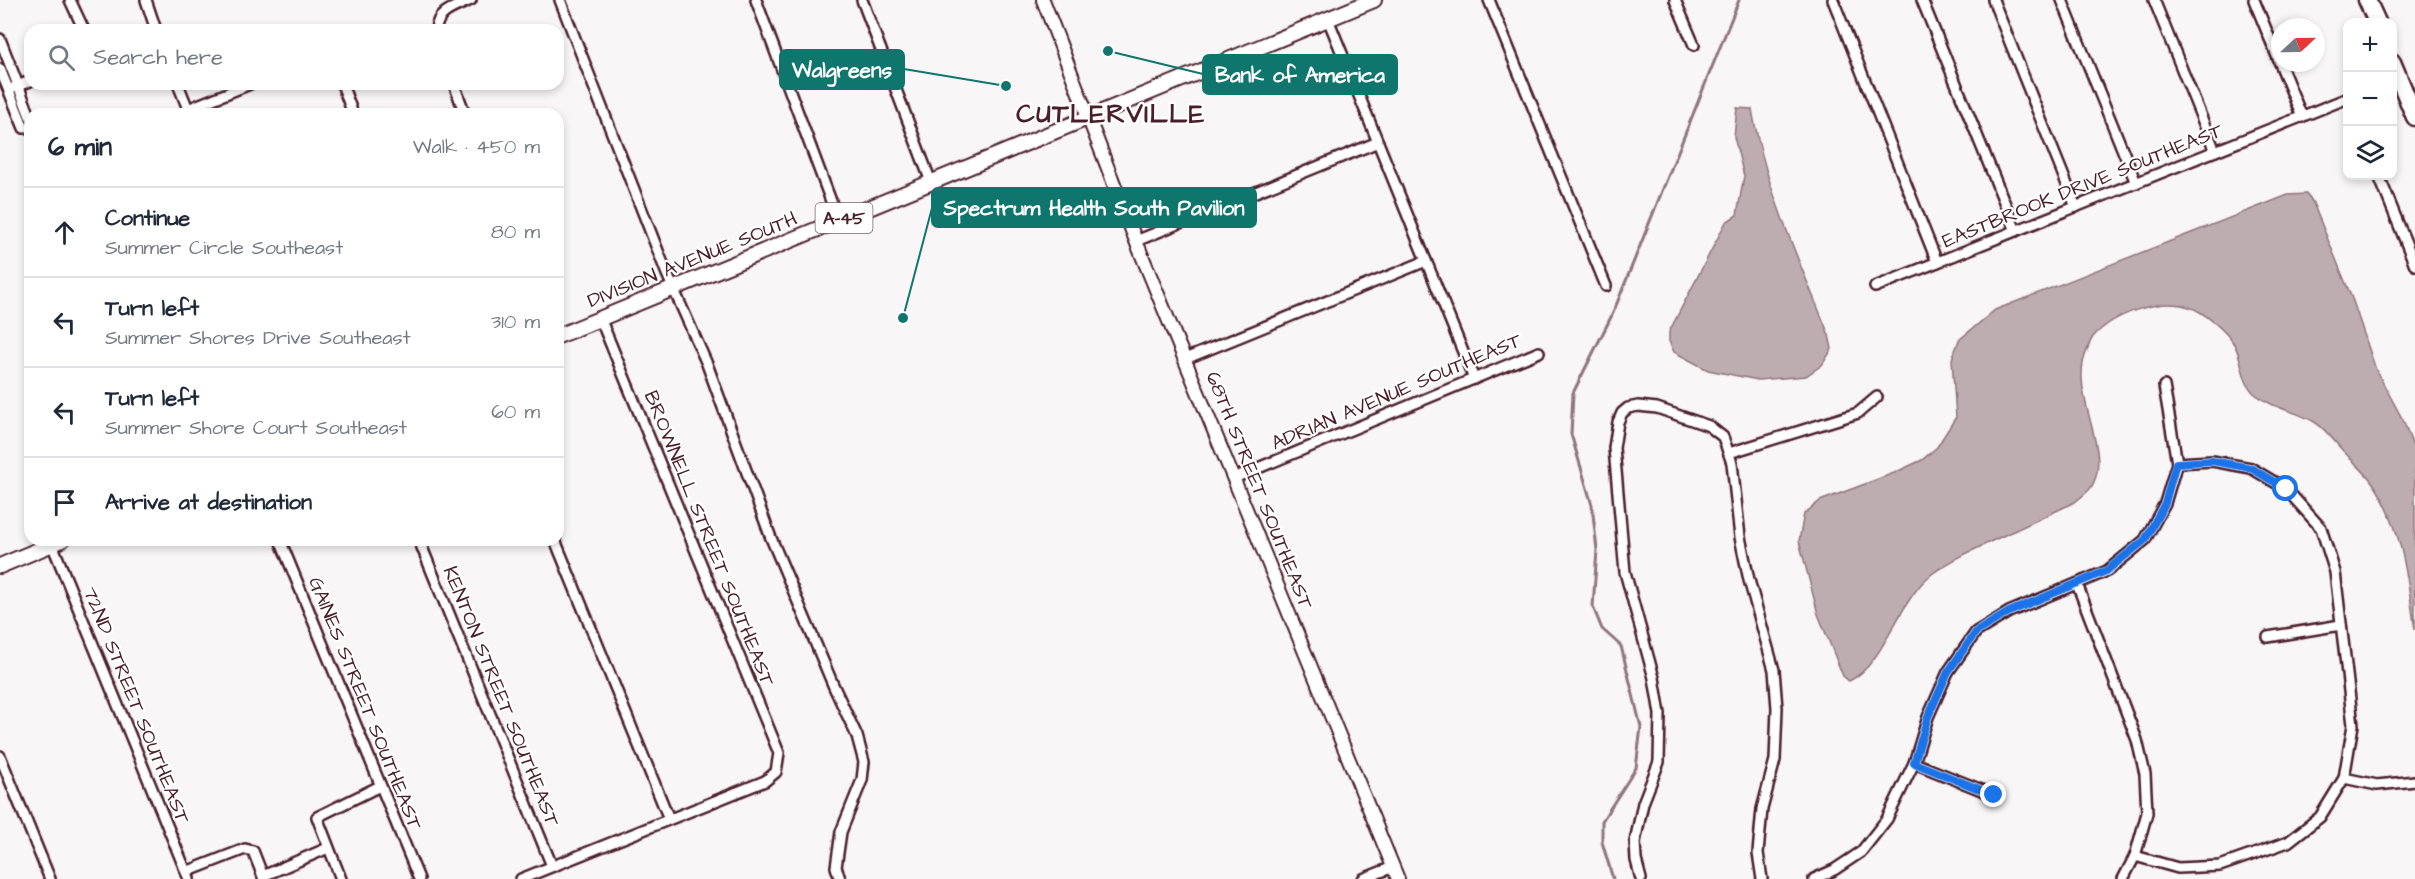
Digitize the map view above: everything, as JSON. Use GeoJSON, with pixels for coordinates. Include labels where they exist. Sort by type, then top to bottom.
{"type":"FeatureCollection","features":[{"type":"Feature","properties":{"kind":"highway"},"geometry":{"type":"LineString","coordinates":[[2367,0],[2375,18]]}},
{"type":"Feature","properties":{"kind":"highway"},"geometry":{"type":"LineString","coordinates":[[2396,72],[2415,117]]}},
{"type":"Feature","properties":{"kind":"main road","name":"68TH STREET SOUTHEAST"},"geometry":{"type":"LineString","coordinates":[[1043,0],[1136,241],[1398,879]]}},
{"type":"Feature","properties":{"kind":"main road","name":"DIVISION AVENUE SOUTH"},"geometry":{"type":"LineString","coordinates":[[564,333],[1374,0]]}},
{"type":"Feature","properties":{"kind":"main road"},"geometry":{"type":"LineString","coordinates":[[0,566],[48,546]]}},
{"type":"Feature","properties":{"kind":"street"},"geometry":{"type":"LineString","coordinates":[[70,0],[81,24]]}},
{"type":"Feature","properties":{"kind":"street"},"geometry":{"type":"LineString","coordinates":[[438,24],[445,11],[471,0]]}},
{"type":"Feature","properties":{"kind":"street"},"geometry":{"type":"LineString","coordinates":[[560,0],[707,364],[771,538],[857,736],[864,762],[862,780],[841,832],[836,867],[840,879]]}},
{"type":"Feature","properties":{"kind":"street"},"geometry":{"type":"LineString","coordinates":[[756,0],[838,220]]}},
{"type":"Feature","properties":{"kind":"street"},"geometry":{"type":"LineString","coordinates":[[862,0],[931,182]]}},
{"type":"Feature","properties":{"kind":"street"},"geometry":{"type":"LineString","coordinates":[[1489,0],[1606,286]]}},
{"type":"Feature","properties":{"kind":"street"},"geometry":{"type":"LineString","coordinates":[[1676,0],[1694,45]]}},
{"type":"Feature","properties":{"kind":"street"},"geometry":{"type":"LineString","coordinates":[[1833,0],[1937,262]]}},
{"type":"Feature","properties":{"kind":"street"},"geometry":{"type":"LineString","coordinates":[[1922,0],[2016,231]]}},
{"type":"Feature","properties":{"kind":"street"},"geometry":{"type":"LineString","coordinates":[[1993,0],[2076,207]]}},
{"type":"Feature","properties":{"kind":"street"},"geometry":{"type":"LineString","coordinates":[[2062,0],[2136,183]]}},
{"type":"Feature","properties":{"kind":"street"},"geometry":{"type":"LineString","coordinates":[[2154,0],[2215,151]]}},
{"type":"Feature","properties":{"kind":"street"},"geometry":{"type":"LineString","coordinates":[[2254,0],[2302,117]]}},
{"type":"Feature","properties":{"kind":"street"},"geometry":{"type":"LineString","coordinates":[[149,2],[154,24]]}},
{"type":"Feature","properties":{"kind":"street"},"geometry":{"type":"LineString","coordinates":[[1328,19],[1474,379]]}},
{"type":"Feature","properties":{"kind":"street"},"geometry":{"type":"LineString","coordinates":[[1,42],[27,108]]}},
{"type":"Feature","properties":{"kind":"street"},"geometry":{"type":"LineString","coordinates":[[0,69],[24,128]]}},
{"type":"Feature","properties":{"kind":"street"},"geometry":{"type":"LineString","coordinates":[[8,90],[24,84]]}},
{"type":"Feature","properties":{"kind":"street"},"geometry":{"type":"LineString","coordinates":[[180,90],[187,108]]}},
{"type":"Feature","properties":{"kind":"street"},"geometry":{"type":"LineString","coordinates":[[198,108],[236,90]]}},
{"type":"Feature","properties":{"kind":"street"},"geometry":{"type":"LineString","coordinates":[[344,90],[351,108]]}},
{"type":"Feature","properties":{"kind":"street"},"geometry":{"type":"LineString","coordinates":[[456,90],[463,108]]}},
{"type":"Feature","properties":{"kind":"street","name":"EASTBROOK DRIVE SOUTHEAST"},"geometry":{"type":"LineString","coordinates":[[1875,287],[2343,100]]}},
{"type":"Feature","properties":{"kind":"street"},"geometry":{"type":"LineString","coordinates":[[20,118],[24,117]]}},
{"type":"Feature","properties":{"kind":"street"},"geometry":{"type":"LineString","coordinates":[[1136,241],[1378,142]]}},
{"type":"Feature","properties":{"kind":"street"},"geometry":{"type":"LineString","coordinates":[[2381,180],[2415,265]]}},
{"type":"Feature","properties":{"kind":"street"},"geometry":{"type":"LineString","coordinates":[[1185,358],[1426,261]]}},
{"type":"Feature","properties":{"kind":"street","name":"BROWNELL STREET SOUTHEAST"},"geometry":{"type":"LineString","coordinates":[[600,318],[779,753],[776,772],[765,781],[669,819]]}},
{"type":"Feature","properties":{"kind":"street","name":"ADRIAN AVENUE SOUTHEAST"},"geometry":{"type":"LineString","coordinates":[[1234,478],[1539,352]]}},
{"type":"Feature","properties":{"kind":"street"},"geometry":{"type":"LineString","coordinates":[[1814,879],[1834,870],[1861,852],[1887,819],[1914,763],[1928,717],[1948,672],[1976,632],[2009,612],[2106,571],[2145,540],[2165,503],[2176,463],[2164,386]]}},
{"type":"Feature","properties":{"kind":"street"},"geometry":{"type":"LineString","coordinates":[[1729,453],[1858,413],[1877,397]]}},
{"type":"Feature","properties":{"kind":"street"},"geometry":{"type":"LineString","coordinates":[[1641,879],[1636,860],[1635,842],[1643,803],[1659,762],[1660,714],[1654,678],[1625,572],[1614,448],[1618,422],[1628,408],[1638,406],[1657,408],[1709,426],[1719,433],[1729,453],[1740,537],[1749,580],[1774,670],[1778,708],[1775,760],[1762,809],[1758,853],[1762,879]]}},
{"type":"Feature","properties":{"kind":"street"},"geometry":{"type":"LineString","coordinates":[[2135,855],[2178,868],[2220,866],[2288,842],[2320,817],[2344,778],[2353,725],[2335,572],[2321,528],[2286,489],[2251,468],[2212,461],[2176,463]]}},
{"type":"Feature","properties":{"kind":"street","name":"72ND STREET SOUTHEAST"},"geometry":{"type":"LineString","coordinates":[[59,546],[188,876]]}},
{"type":"Feature","properties":{"kind":"street","name":"GAINES STREET SOUTHEAST"},"geometry":{"type":"LineString","coordinates":[[282,546],[419,879]]}},
{"type":"Feature","properties":{"kind":"street","name":"KENTON STREET SOUTHEAST"},"geometry":{"type":"LineString","coordinates":[[421,546],[552,866]]}},
{"type":"Feature","properties":{"kind":"street"},"geometry":{"type":"LineString","coordinates":[[521,879],[669,819],[557,546]]}},
{"type":"Feature","properties":{"kind":"street"},"geometry":{"type":"LineString","coordinates":[[2077,584],[2137,740],[2145,774],[2147,813],[2135,855],[2123,879]]}},
{"type":"Feature","properties":{"kind":"street"},"geometry":{"type":"LineString","coordinates":[[2268,637],[2341,625]]}},
{"type":"Feature","properties":{"kind":"street"},"geometry":{"type":"LineString","coordinates":[[0,756],[50,879]]}},
{"type":"Feature","properties":{"kind":"street"},"geometry":{"type":"LineString","coordinates":[[1914,763],[1994,795]]}},
{"type":"Feature","properties":{"kind":"street"},"geometry":{"type":"LineString","coordinates":[[2344,778],[2377,785],[2415,781]]}},
{"type":"Feature","properties":{"kind":"street"},"geometry":{"type":"LineString","coordinates":[[341,879],[317,817],[380,786]]}},
{"type":"Feature","properties":{"kind":"street"},"geometry":{"type":"LineString","coordinates":[[188,876],[245,849],[253,851],[263,877],[328,848]]}},
{"type":"Feature","properties":{"kind":"street"},"geometry":{"type":"LineString","coordinates":[[1363,879],[1393,867]]}},
{"type":"Feature","properties":{"kind":"shaded area"},"geometry":{"type":"Polygon","coordinates":[[[1737,108],[1752,109],[1774,195],[1829,335],[1832,349],[1822,365],[1806,376],[1758,380],[1708,370],[1674,352],[1669,341],[1669,332],[1726,222],[1737,215],[1744,176],[1734,137],[1737,108]]]}},
{"type":"Feature","properties":{"kind":"shaded area"},"geometry":{"type":"Polygon","coordinates":[[[2306,194],[2313,203],[2353,301],[2376,370],[2404,422],[2415,452],[2415,630],[2397,535],[2383,499],[2370,479],[2320,426],[2262,399],[2250,389],[2234,344],[2214,322],[2189,307],[2165,304],[2138,310],[2112,321],[2093,337],[2089,345],[2082,370],[2083,387],[2098,460],[2096,476],[2089,490],[2075,502],[1961,556],[1932,574],[1910,599],[1882,647],[1862,673],[1849,681],[1843,676],[1818,614],[1799,541],[1804,514],[1820,501],[1922,460],[1937,447],[1956,417],[1952,359],[1959,340],[1995,310],[2288,195],[2306,194]]]}},
{"type":"Feature","properties":{"kind":"waterway"},"geometry":{"type":"LineString","coordinates":[[1613,879],[1602,842],[1602,821],[1636,768],[1641,727],[1621,646],[1602,629],[1593,607],[1597,550],[1592,505],[1571,434],[1573,393],[1613,313],[1739,0]]}},
{"type":"Feature","properties":{"kind":"place","name":"Bank of America"},"geometry":{"type":"Point","coordinates":[1108,51]}},
{"type":"Feature","properties":{"kind":"place","name":"Walgreens"},"geometry":{"type":"Point","coordinates":[1006,86]}},
{"type":"Feature","properties":{"kind":"place","name":"Spectrum Health South Pavilion"},"geometry":{"type":"Point","coordinates":[903,318]}},
{"type":"Feature","properties":{"kind":"district","name":"CUTLERVILLE"},"geometry":{"type":"Point","coordinates":[1111,113]}},
{"type":"Feature","properties":{"kind":"route"},"geometry":{"type":"LineString","coordinates":[[1994,795],[1914,763],[1928,717],[1948,672],[1976,632],[2009,612],[2106,571],[2145,540],[2165,503],[2176,463],[2212,461],[2251,468],[2286,489]]}}]}
